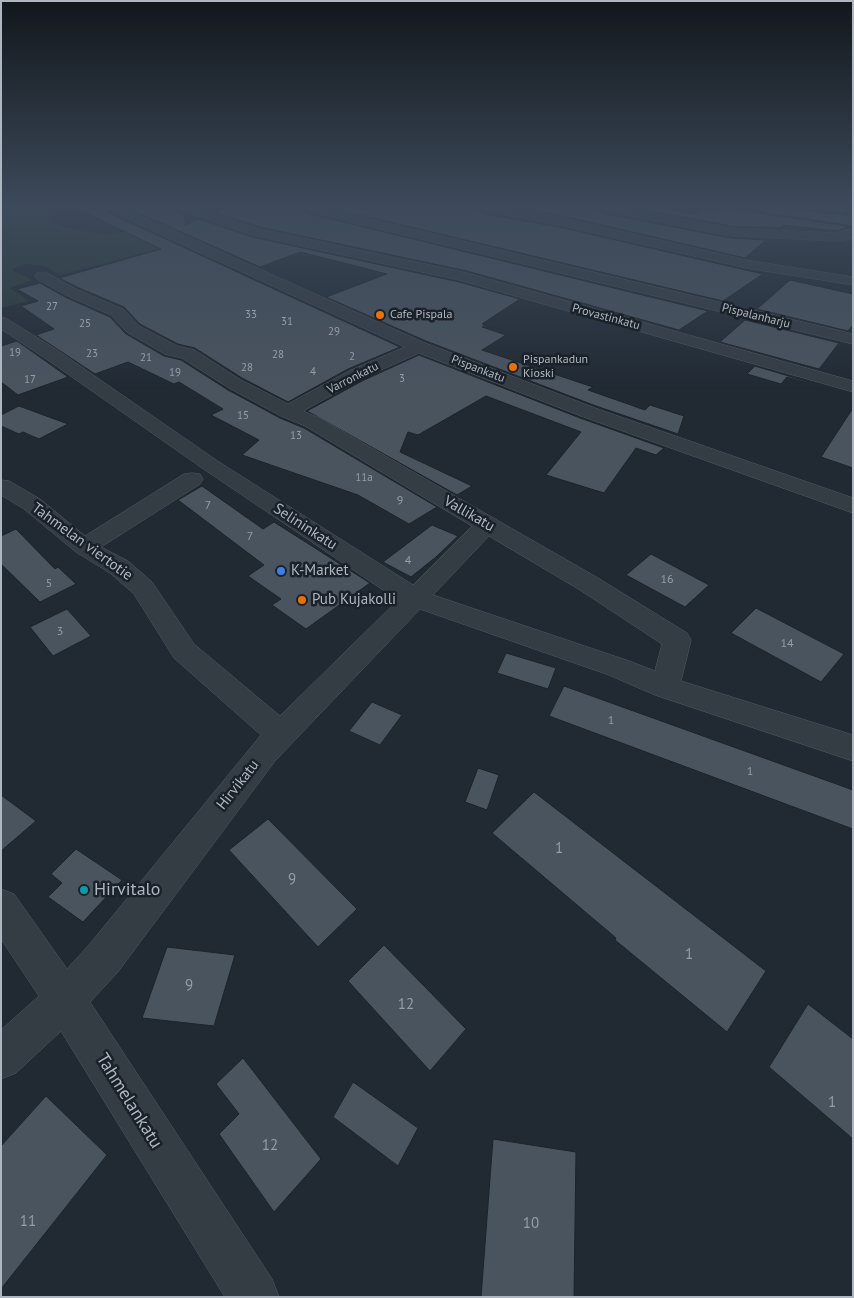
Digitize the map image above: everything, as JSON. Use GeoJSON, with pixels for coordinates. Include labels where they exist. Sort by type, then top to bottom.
{"type":"FeatureCollection","features":[{"type":"Feature","properties":{"kind":"street","name":"Pispankatu"},"geometry":{"type":"LineString","coordinates":[[247,269],[419,347],[588,412],[853,506]]}},
{"type":"Feature","properties":{"kind":"street","name":"Provastinkatu"},"geometry":{"type":"LineString","coordinates":[[427,269],[462,276],[853,387]]}},
{"type":"Feature","properties":{"kind":"street"},"geometry":{"type":"LineString","coordinates":[[462,276],[474,269]]}},
{"type":"Feature","properties":{"kind":"street","name":"Pispalanharju"},"geometry":{"type":"LineString","coordinates":[[564,269],[853,339]]}},
{"type":"Feature","properties":{"kind":"street"},"geometry":{"type":"LineString","coordinates":[[775,269],[853,281]]}},
{"type":"Feature","properties":{"kind":"street","name":"Vallikatu"},"geometry":{"type":"LineString","coordinates":[[42,276],[73,293],[116,312],[133,329],[171,350],[188,354],[235,384],[288,412],[312,422],[589,584],[677,640],[665,686]]}},
{"type":"Feature","properties":{"kind":"street","name":"Selininkatu"},"geometry":{"type":"LineString","coordinates":[[1,322],[51,354],[212,466],[414,598],[619,668],[665,686]]}},
{"type":"Feature","properties":{"kind":"street","name":"Varronkatu"},"geometry":{"type":"LineString","coordinates":[[288,412],[355,375],[419,347]]}},
{"type":"Feature","properties":{"kind":"street"},"geometry":{"type":"LineString","coordinates":[[84,547],[192,479]]}},
{"type":"Feature","properties":{"kind":"street","name":"Tahmelan viertotie"},"geometry":{"type":"LineString","coordinates":[[1,486],[32,504],[84,547],[119,567],[143,588],[184,651],[280,734]]}},
{"type":"Feature","properties":{"kind":"street","name":"Hirvikatu"},"geometry":{"type":"LineString","coordinates":[[1,1058],[65,1000],[103,959],[280,734],[345,671],[487,524]]}},
{"type":"Feature","properties":{"kind":"street"},"geometry":{"type":"LineString","coordinates":[[665,686],[853,748]]}},
{"type":"Feature","properties":{"kind":"street","name":"Tahmelankatu"},"geometry":{"type":"LineString","coordinates":[[1,907],[65,1000],[254,1297]]}},
{"type":"Feature","properties":{"kind":"shaded area"},"geometry":{"type":"Polygon","coordinates":[[[1,269],[15,269],[12,270],[32,280],[10,288],[29,301],[1,308],[1,269]]]}},
{"type":"Feature","properties":{"kind":"shaded area"},"geometry":{"type":"Polygon","coordinates":[[[48,269],[84,269],[60,275],[48,269]]]}},
{"type":"Feature","properties":{"kind":"building"},"geometry":{"type":"Polygon","coordinates":[[[92,269],[230,269],[400,347],[348,369],[288,402],[242,378],[195,348],[178,344],[140,324],[124,307],[59,278],[92,269]]]}},
{"type":"Feature","properties":{"kind":"building"},"geometry":{"type":"Polygon","coordinates":[[[366,269],[397,269],[459,282],[520,299],[482,324],[485,325],[482,327],[506,335],[482,350],[593,387],[588,390],[645,410],[650,405],[684,416],[678,434],[596,406],[426,341],[326,297],[387,274],[366,269]]]}},
{"type":"Feature","properties":{"kind":"building"},"geometry":{"type":"Polygon","coordinates":[[[456,269],[534,269],[708,311],[679,330],[456,269]]]}},
{"type":"Feature","properties":{"kind":"building"},"geometry":{"type":"Polygon","coordinates":[[[586,269],[739,269],[763,274],[723,301],[586,269]]]}},
{"type":"Feature","properties":{"kind":"building"},"geometry":{"type":"Polygon","coordinates":[[[790,280],[853,294],[853,325],[848,331],[757,309],[790,280]]]}},
{"type":"Feature","properties":{"kind":"building"},"geometry":{"type":"Polygon","coordinates":[[[40,283],[67,298],[110,317],[126,334],[164,356],[181,360],[228,390],[280,418],[304,428],[437,507],[409,524],[358,495],[242,455],[259,440],[211,415],[223,409],[179,382],[174,384],[128,362],[95,374],[36,335],[54,329],[21,306],[38,301],[17,289],[40,283]]]}},
{"type":"Feature","properties":{"kind":"building"},"geometry":{"type":"Polygon","coordinates":[[[745,320],[839,343],[819,369],[720,342],[745,320]]]}},
{"type":"Feature","properties":{"kind":"building"},"geometry":{"type":"Polygon","coordinates":[[[17,341],[68,377],[18,395],[1,382],[1,346],[17,341]]]}},
{"type":"Feature","properties":{"kind":"building"},"geometry":{"type":"Polygon","coordinates":[[[419,355],[580,418],[664,448],[656,455],[636,448],[604,493],[546,475],[581,432],[486,396],[418,435],[408,432],[400,452],[472,486],[457,495],[307,411],[362,381],[419,355]]]}},
{"type":"Feature","properties":{"kind":"building"},"geometry":{"type":"Polygon","coordinates":[[[755,366],[809,382],[787,377],[781,384],[747,374],[755,366]]]}},
{"type":"Feature","properties":{"kind":"building"},"geometry":{"type":"Polygon","coordinates":[[[19,406],[68,424],[39,439],[23,432],[19,434],[1,426],[1,415],[19,406]]]}},
{"type":"Feature","properties":{"kind":"building"},"geometry":{"type":"Polygon","coordinates":[[[853,408],[853,468],[821,457],[853,408]]]}},
{"type":"Feature","properties":{"kind":"building"},"geometry":{"type":"Polygon","coordinates":[[[202,486],[263,529],[274,522],[370,583],[306,629],[272,605],[281,599],[248,576],[264,565],[178,500],[202,486]]]}},
{"type":"Feature","properties":{"kind":"building"},"geometry":{"type":"Polygon","coordinates":[[[432,525],[458,536],[411,577],[383,562],[432,525]]]}},
{"type":"Feature","properties":{"kind":"building"},"geometry":{"type":"Polygon","coordinates":[[[16,529],[55,569],[58,567],[76,584],[40,602],[1,564],[1,536],[16,529]]]}},
{"type":"Feature","properties":{"kind":"building"},"geometry":{"type":"Polygon","coordinates":[[[651,554],[709,585],[685,607],[626,575],[651,554]]]}},
{"type":"Feature","properties":{"kind":"building"},"geometry":{"type":"Polygon","coordinates":[[[756,608],[844,654],[821,682],[731,633],[756,608]]]}},
{"type":"Feature","properties":{"kind":"building"},"geometry":{"type":"Polygon","coordinates":[[[67,609],[91,636],[53,656],[30,627],[67,609]]]}},
{"type":"Feature","properties":{"kind":"building"},"geometry":{"type":"Polygon","coordinates":[[[506,653],[556,668],[548,689],[497,673],[506,653]]]}},
{"type":"Feature","properties":{"kind":"building"},"geometry":{"type":"Polygon","coordinates":[[[564,686],[853,790],[853,829],[549,716],[564,686]]]}},
{"type":"Feature","properties":{"kind":"building"},"geometry":{"type":"Polygon","coordinates":[[[372,702],[402,715],[380,745],[349,731],[372,702]]]}},
{"type":"Feature","properties":{"kind":"building"},"geometry":{"type":"Polygon","coordinates":[[[478,768],[499,775],[487,810],[465,802],[478,768]]]}},
{"type":"Feature","properties":{"kind":"building"},"geometry":{"type":"Polygon","coordinates":[[[534,792],[766,971],[727,1032],[615,940],[616,938],[492,833],[534,792]]]}},
{"type":"Feature","properties":{"kind":"building"},"geometry":{"type":"Polygon","coordinates":[[[1,795],[36,821],[1,851],[1,795]]]}},
{"type":"Feature","properties":{"kind":"building"},"geometry":{"type":"Polygon","coordinates":[[[268,819],[357,909],[318,947],[229,850],[268,819]]]}},
{"type":"Feature","properties":{"kind":"building","name":"Hirvitalo"},"geometry":{"type":"Polygon","coordinates":[[[76,849],[122,880],[83,922],[48,897],[62,883],[51,874],[76,849]]]}},
{"type":"Feature","properties":{"kind":"building"},"geometry":{"type":"Polygon","coordinates":[[[384,945],[466,1029],[430,1071],[348,981],[384,945]]]}},
{"type":"Feature","properties":{"kind":"building"},"geometry":{"type":"Polygon","coordinates":[[[167,947],[235,955],[214,1026],[142,1018],[167,947]]]}},
{"type":"Feature","properties":{"kind":"building"},"geometry":{"type":"Polygon","coordinates":[[[808,1004],[853,1039],[853,1139],[769,1067],[808,1004]]]}},
{"type":"Feature","properties":{"kind":"building"},"geometry":{"type":"Polygon","coordinates":[[[243,1058],[321,1159],[274,1212],[219,1134],[239,1114],[216,1084],[243,1058]]]}},
{"type":"Feature","properties":{"kind":"building"},"geometry":{"type":"Polygon","coordinates":[[[353,1082],[418,1128],[398,1166],[333,1117],[353,1082]]]}},
{"type":"Feature","properties":{"kind":"building"},"geometry":{"type":"Polygon","coordinates":[[[46,1096],[107,1155],[1,1289],[1,1146],[46,1096]]]}},
{"type":"Feature","properties":{"kind":"building"},"geometry":{"type":"Polygon","coordinates":[[[493,1139],[576,1152],[574,1297],[481,1297],[493,1139]]]}},
{"type":"Feature","properties":{"kind":"place","name":"Cafe Pispala"},"geometry":{"type":"Point","coordinates":[380,315]}},
{"type":"Feature","properties":{"kind":"place","name":"Pispankadun Kioski"},"geometry":{"type":"Point","coordinates":[513,367]}},
{"type":"Feature","properties":{"kind":"place","name":"K-Market"},"geometry":{"type":"Point","coordinates":[281,571]}},
{"type":"Feature","properties":{"kind":"place","name":"Pub Kujakolli"},"geometry":{"type":"Point","coordinates":[302,600]}},
{"type":"Feature","properties":{"kind":"place","name":"Hirvitalo"},"geometry":{"type":"Point","coordinates":[84,890]}}]}
